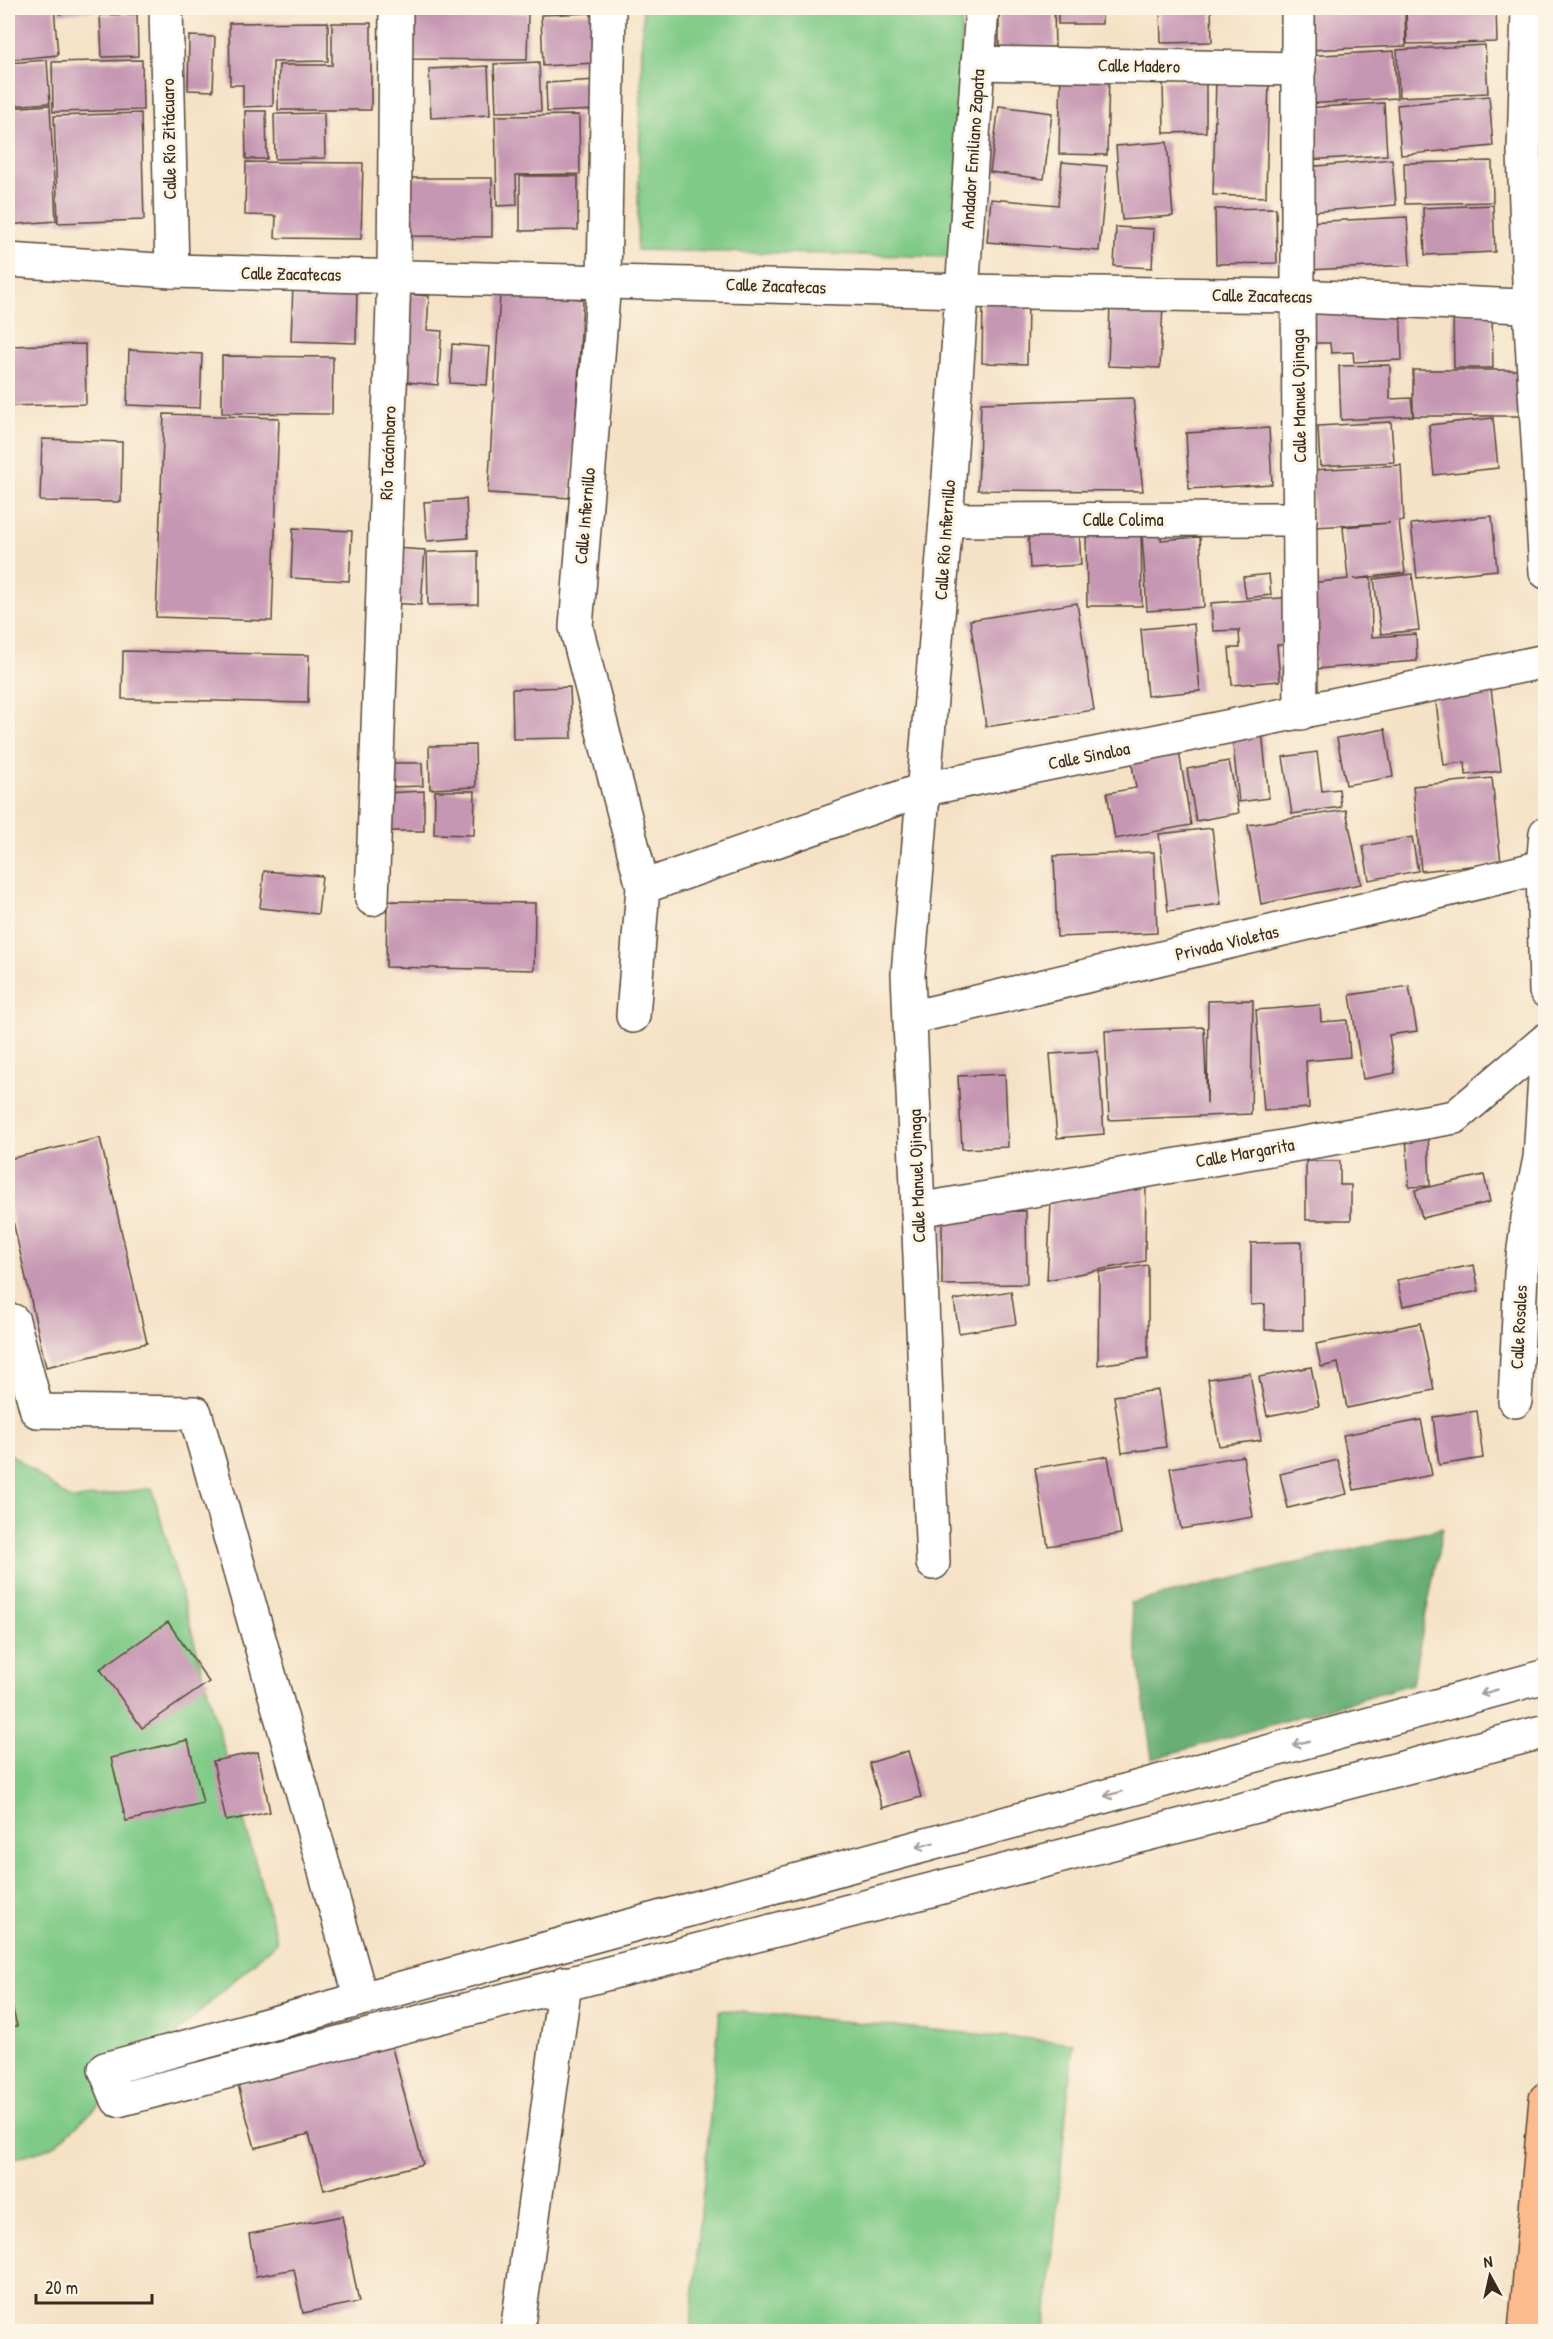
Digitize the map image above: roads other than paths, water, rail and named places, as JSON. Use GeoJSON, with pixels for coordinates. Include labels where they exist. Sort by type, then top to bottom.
{"type":"FeatureCollection","features":[{"type":"Feature","properties":{"kind":"main road"},"geometry":{"type":"LineString","coordinates":[[1525,2331],[1542,2193],[1545,2099]]}},
{"type":"Feature","properties":{"kind":"street","name":"Calle Río Zitácuaro"},"geometry":{"type":"LineString","coordinates":[[166,8],[172,270]]}},
{"type":"Feature","properties":{"kind":"street","name":"Río Tacámbaro"},"geometry":{"type":"LineString","coordinates":[[372,899],[394,276],[396,8]]}},
{"type":"Feature","properties":{"kind":"street","name":"Calle Infiernillo"},"geometry":{"type":"LineString","coordinates":[[609,8],[604,282],[576,627],[643,887],[633,1016]]}},
{"type":"Feature","properties":{"kind":"street","name":"Andador Emiliano Zapata"},"geometry":{"type":"LineString","coordinates":[[964,291],[982,8]]}},
{"type":"Feature","properties":{"kind":"street","name":"Calle Manuel Ojinaga"},"geometry":{"type":"LineString","coordinates":[[1299,8],[1298,296],[1301,713]]}},
{"type":"Feature","properties":{"kind":"street"},"geometry":{"type":"LineString","coordinates":[[1528,8],[1524,153],[1538,307],[1545,572]]}},
{"type":"Feature","properties":{"kind":"street","name":"Calle Madero"},"geometry":{"type":"LineString","coordinates":[[978,63],[1299,69]]}},
{"type":"Feature","properties":{"kind":"street","name":"Calle Zacatecas"},"geometry":{"type":"LineString","coordinates":[[8,260],[172,270],[964,291],[1298,296],[1538,307]]}},
{"type":"Feature","properties":{"kind":"street","name":"Calle Río Infiernillo"},"geometry":{"type":"LineString","coordinates":[[925,789],[964,291]]}},
{"type":"Feature","properties":{"kind":"street","name":"Calle Colima"},"geometry":{"type":"LineString","coordinates":[[946,520],[1300,519]]}},
{"type":"Feature","properties":{"kind":"street","name":"Calle Sinaloa"},"geometry":{"type":"LineString","coordinates":[[643,887],[925,789],[1545,661]]}},
{"type":"Feature","properties":{"kind":"street","name":"Calle Manuel Ojinaga"},"geometry":{"type":"LineString","coordinates":[[925,789],[908,974],[933,1563]]}},
{"type":"Feature","properties":{"kind":"street"},"geometry":{"type":"LineString","coordinates":[[1545,833],[1543,867],[1545,991]]}},
{"type":"Feature","properties":{"kind":"street","name":"Privada Violetas"},"geometry":{"type":"LineString","coordinates":[[910,1018],[1543,867]]}},
{"type":"Feature","properties":{"kind":"street","name":"Calle Margarita"},"geometry":{"type":"LineString","coordinates":[[918,1210],[1455,1117],[1545,1040]]}},
{"type":"Feature","properties":{"kind":"street","name":"Calle Rosales"},"geometry":{"type":"LineString","coordinates":[[1515,1401],[1521,1273],[1528,1218],[1543,1159],[1545,1060]]}},
{"type":"Feature","properties":{"kind":"street"},"geometry":{"type":"LineString","coordinates":[[8,1323],[13,1321],[37,1410],[195,1413],[361,1998]]}},
{"type":"Feature","properties":{"kind":"street"},"geometry":{"type":"LineString","coordinates":[[1545,1676],[105,2068],[118,2100],[1545,1731]]}},
{"type":"Feature","properties":{"kind":"street"},"geometry":{"type":"LineString","coordinates":[[517,2331],[565,1983]]}}]}
